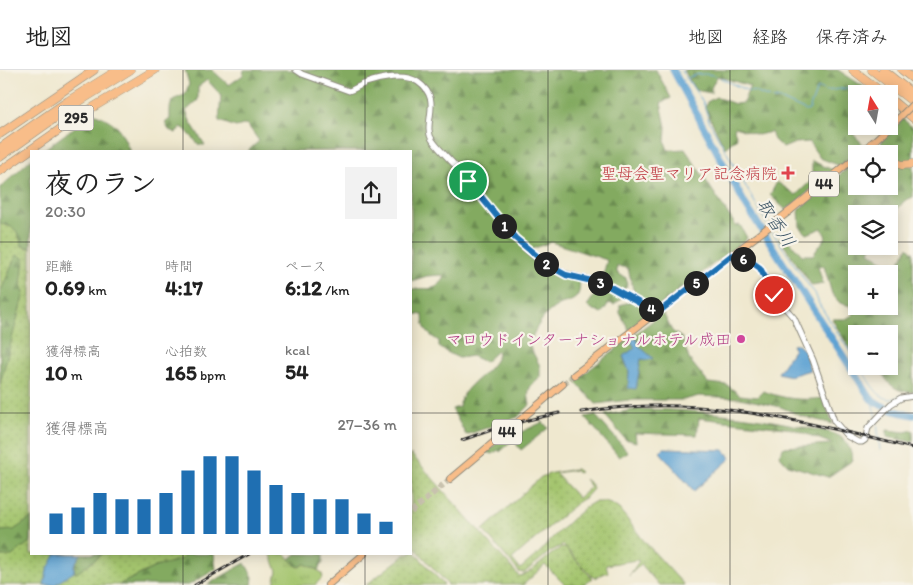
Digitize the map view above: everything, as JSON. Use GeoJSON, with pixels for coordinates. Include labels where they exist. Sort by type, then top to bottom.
{"type":"FeatureCollection","features":[{"type":"Feature","properties":{"kind":"highway","name":"295"},"geometry":{"type":"LineString","coordinates":[[0,134],[94,70]]}},
{"type":"Feature","properties":{"kind":"highway"},"geometry":{"type":"LineString","coordinates":[[2,147],[68,101],[118,70]]}},
{"type":"Feature","properties":{"kind":"highway"},"geometry":{"type":"LineString","coordinates":[[0,157],[72,106],[130,70]]}},
{"type":"Feature","properties":{"kind":"highway","name":"295"},"geometry":{"type":"LineString","coordinates":[[30,150],[82,114],[155,70]]}},
{"type":"Feature","properties":{"kind":"highway"},"geometry":{"type":"LineString","coordinates":[[853,70],[872,85]]}},
{"type":"Feature","properties":{"kind":"highway"},"geometry":{"type":"LineString","coordinates":[[872,70],[913,103]]}},
{"type":"Feature","properties":{"kind":"highway"},"geometry":{"type":"LineString","coordinates":[[884,70],[913,94]]}},
{"type":"Feature","properties":{"kind":"highway"},"geometry":{"type":"LineString","coordinates":[[903,70],[913,79]]}},
{"type":"Feature","properties":{"kind":"highway"},"geometry":{"type":"LineString","coordinates":[[898,106],[913,118]]}},
{"type":"Feature","properties":{"kind":"highway","name":"295"},"geometry":{"type":"LineString","coordinates":[[0,171],[30,150]]}},
{"type":"Feature","properties":{"kind":"highway"},"geometry":{"type":"LineString","coordinates":[[898,164],[902,166],[913,164]]}},
{"type":"Feature","properties":{"kind":"main road"},"geometry":{"type":"LineString","coordinates":[[871,144],[913,103]]}},
{"type":"Feature","properties":{"kind":"main road","name":"44"},"geometry":{"type":"LineString","coordinates":[[574,375],[791,210],[848,164]]}},
{"type":"Feature","properties":{"kind":"main road","name":"44"},"geometry":{"type":"LineString","coordinates":[[450,478],[563,384]]}},
{"type":"Feature","properties":{"kind":"main road"},"geometry":{"type":"LineString","coordinates":[[328,585],[363,555]]}},
{"type":"Feature","properties":{"kind":"street"},"geometry":{"type":"LineString","coordinates":[[296,70],[345,90],[351,90],[367,83],[395,78],[410,78],[425,88],[432,110],[429,136],[452,160],[515,238],[548,265],[566,275],[605,284],[656,314]]}},
{"type":"Feature","properties":{"kind":"street"},"geometry":{"type":"LineString","coordinates":[[732,255],[753,263],[760,268],[774,295],[794,318],[813,360],[835,422],[847,436],[858,442],[865,440],[871,424],[892,404],[901,398],[913,396]]}},
{"type":"Feature","properties":{"kind":"green space"},"geometry":{"type":"Polygon","coordinates":[[[185,70],[212,70],[229,85],[243,75],[244,70],[656,70],[671,98],[661,103],[666,127],[665,142],[668,150],[685,149],[736,226],[740,225],[747,238],[659,306],[635,297],[628,268],[617,266],[617,273],[626,278],[627,286],[621,294],[622,298],[614,305],[609,303],[601,314],[587,306],[600,287],[607,260],[551,242],[524,252],[541,268],[579,281],[579,293],[574,300],[559,305],[548,312],[531,339],[529,345],[540,366],[540,377],[529,389],[530,405],[518,417],[466,435],[452,409],[459,407],[465,392],[489,369],[498,355],[497,351],[485,362],[472,356],[459,358],[448,353],[439,347],[439,341],[427,331],[423,315],[414,314],[412,289],[433,288],[444,279],[443,275],[427,276],[412,281],[412,150],[249,150],[259,141],[247,124],[236,127],[219,121],[221,95],[207,80],[198,87],[198,100],[186,111],[205,145],[199,145],[185,129],[181,127],[176,133],[169,130],[165,123],[170,119],[170,109],[173,101],[185,95],[189,84],[185,70]]]}},
{"type":"Feature","properties":{"kind":"green space"},"geometry":{"type":"Polygon","coordinates":[[[684,70],[838,70],[861,85],[848,85],[848,135],[854,135],[864,145],[848,145],[848,160],[840,166],[820,158],[809,142],[795,143],[783,148],[774,140],[771,132],[758,135],[735,127],[734,130],[737,138],[725,148],[705,108],[707,102],[716,97],[735,104],[743,103],[750,86],[717,76],[711,88],[711,93],[695,90],[684,70]]]}},
{"type":"Feature","properties":{"kind":"green space"},"geometry":{"type":"Polygon","coordinates":[[[94,113],[109,120],[117,127],[130,150],[43,150],[94,113]]]}},
{"type":"Feature","properties":{"kind":"green space"},"geometry":{"type":"Polygon","coordinates":[[[903,119],[913,128],[913,160],[903,162],[898,160],[898,145],[881,145],[886,135],[898,135],[898,124],[903,119]]]}},
{"type":"Feature","properties":{"kind":"green space"},"geometry":{"type":"Polygon","coordinates":[[[30,160],[30,248],[22,246],[16,230],[10,226],[0,224],[0,188],[30,160]]]}},
{"type":"Feature","properties":{"kind":"green space"},"geometry":{"type":"Polygon","coordinates":[[[812,161],[835,171],[786,210],[770,195],[777,182],[796,195],[812,180],[812,161]]]}},
{"type":"Feature","properties":{"kind":"green space"},"geometry":{"type":"Polygon","coordinates":[[[898,164],[913,166],[913,197],[904,201],[898,209],[898,205],[848,205],[848,255],[874,255],[891,265],[848,265],[848,305],[840,303],[832,294],[824,266],[818,267],[823,284],[812,286],[779,238],[784,235],[802,255],[813,255],[826,237],[822,228],[807,234],[800,227],[799,209],[848,168],[848,195],[898,195],[898,164]]]}},
{"type":"Feature","properties":{"kind":"green space"},"geometry":{"type":"Polygon","coordinates":[[[0,224],[10,226],[16,230],[22,246],[30,248],[30,555],[185,555],[182,559],[155,567],[119,585],[0,585],[0,224]]]}},
{"type":"Feature","properties":{"kind":"green space"},"geometry":{"type":"Polygon","coordinates":[[[908,247],[913,252],[913,392],[906,392],[895,388],[884,375],[898,375],[898,325],[848,325],[848,346],[832,319],[846,319],[852,315],[898,315],[898,265],[908,247]]]}},
{"type":"Feature","properties":{"kind":"green space"},"geometry":{"type":"Polygon","coordinates":[[[19,255],[24,259],[21,284],[24,293],[0,384],[0,293],[16,256],[19,255]]]}},
{"type":"Feature","properties":{"kind":"green space"},"geometry":{"type":"Polygon","coordinates":[[[633,301],[651,312],[629,330],[620,313],[620,305],[633,301]]]}},
{"type":"Feature","properties":{"kind":"green space"},"geometry":{"type":"Polygon","coordinates":[[[663,313],[672,331],[682,338],[689,359],[708,383],[727,385],[740,395],[757,397],[763,391],[793,399],[823,398],[833,424],[801,416],[781,407],[740,398],[699,396],[683,400],[629,400],[596,404],[575,381],[630,338],[635,348],[623,357],[629,371],[628,387],[641,359],[649,360],[640,347],[635,334],[663,313]]]}},
{"type":"Feature","properties":{"kind":"green space"},"geometry":{"type":"Polygon","coordinates":[[[639,409],[742,416],[829,432],[843,439],[853,460],[828,477],[788,465],[779,455],[784,447],[833,444],[793,429],[699,418],[697,435],[635,433],[636,442],[625,439],[605,415],[639,409]]]}},
{"type":"Feature","properties":{"kind":"green space"},"geometry":{"type":"Polygon","coordinates":[[[595,415],[628,452],[619,457],[585,417],[595,415]]]}},
{"type":"Feature","properties":{"kind":"green space"},"geometry":{"type":"Polygon","coordinates":[[[543,422],[548,428],[521,450],[513,440],[500,452],[498,450],[493,454],[486,452],[514,430],[517,434],[543,422]]]}},
{"type":"Feature","properties":{"kind":"green space"},"geometry":{"type":"Polygon","coordinates":[[[887,430],[905,432],[913,430],[913,442],[887,437],[887,430]]]}},
{"type":"Feature","properties":{"kind":"green space"},"geometry":{"type":"Polygon","coordinates":[[[412,455],[519,576],[528,572],[556,551],[565,548],[592,578],[583,585],[565,585],[545,565],[523,585],[448,585],[412,544],[412,455]]]}},
{"type":"Feature","properties":{"kind":"green space"},"geometry":{"type":"Polygon","coordinates":[[[576,469],[580,472],[578,473],[575,470],[555,473],[578,498],[591,487],[585,479],[591,484],[593,489],[512,559],[520,569],[584,508],[594,502],[605,502],[620,510],[644,541],[684,585],[659,585],[641,564],[629,576],[639,561],[636,560],[606,565],[608,572],[594,578],[563,545],[551,551],[524,573],[519,572],[483,530],[541,477],[552,473],[576,469]]]}},
{"type":"Feature","properties":{"kind":"green space"},"geometry":{"type":"Polygon","coordinates":[[[30,519],[30,542],[12,556],[0,556],[0,531],[14,530],[30,519]]]}},
{"type":"Feature","properties":{"kind":"green space"},"geometry":{"type":"Polygon","coordinates":[[[412,549],[444,585],[366,585],[405,555],[412,555],[412,549]]]}},
{"type":"Feature","properties":{"kind":"green space"},"geometry":{"type":"Polygon","coordinates":[[[80,555],[101,555],[77,573],[75,573],[74,565],[80,555]]]}},
{"type":"Feature","properties":{"kind":"green space"},"geometry":{"type":"Polygon","coordinates":[[[185,555],[214,555],[216,569],[189,585],[119,585],[155,567],[182,559],[185,555]]]}},
{"type":"Feature","properties":{"kind":"green space"},"geometry":{"type":"Polygon","coordinates":[[[271,555],[287,555],[295,565],[299,567],[305,564],[321,572],[323,577],[315,585],[274,585],[277,571],[271,555]]]}},
{"type":"Feature","properties":{"kind":"green space"},"geometry":{"type":"Polygon","coordinates":[[[295,555],[323,555],[323,562],[318,570],[305,564],[299,567],[290,559],[295,555]]]}},
{"type":"Feature","properties":{"kind":"green space"},"geometry":{"type":"Polygon","coordinates":[[[245,563],[253,577],[252,585],[207,585],[245,563]]]}},
{"type":"Feature","properties":{"kind":"water"},"geometry":{"type":"Polygon","coordinates":[[[636,337],[640,347],[653,358],[649,360],[641,359],[636,389],[628,388],[629,371],[623,356],[635,348],[631,341],[636,337]]]}},
{"type":"Feature","properties":{"kind":"water"},"geometry":{"type":"Polygon","coordinates":[[[797,344],[804,350],[810,370],[790,376],[778,373],[794,349],[792,345],[797,344]]]}},
{"type":"Feature","properties":{"kind":"water"},"geometry":{"type":"Polygon","coordinates":[[[664,448],[724,450],[731,458],[694,491],[660,452],[664,448]]]}},
{"type":"Feature","properties":{"kind":"water"},"geometry":{"type":"Polygon","coordinates":[[[55,555],[80,555],[74,565],[74,572],[54,585],[44,585],[47,570],[55,555]]]}},
{"type":"Feature","properties":{"kind":"waterway","name":"取香川"},"geometry":{"type":"LineString","coordinates":[[673,70],[745,204],[871,399],[891,410],[913,415]]}},
{"type":"Feature","properties":{"kind":"waterway"},"geometry":{"type":"LineString","coordinates":[[681,70],[703,102],[709,121],[767,224]]}},
{"type":"Feature","properties":{"kind":"waterway"},"geometry":{"type":"LineString","coordinates":[[688,78],[702,74],[716,76]]}},
{"type":"Feature","properties":{"kind":"waterway"},"geometry":{"type":"LineString","coordinates":[[720,78],[748,91],[774,100],[780,99],[806,111],[809,110],[817,89],[820,88],[826,91],[848,88]]}},
{"type":"Feature","properties":{"kind":"waterway","name":"取香川"},"geometry":{"type":"LineString","coordinates":[[680,82],[684,80]]}},
{"type":"Feature","properties":{"kind":"waterway"},"geometry":{"type":"LineString","coordinates":[[771,230],[815,293],[819,304],[848,349]]}},
{"type":"Feature","properties":{"kind":"waterway"},"geometry":{"type":"LineString","coordinates":[[865,375],[872,387],[886,398],[891,399],[902,395]]}},
{"type":"Feature","properties":{"kind":"waterway"},"geometry":{"type":"LineString","coordinates":[[871,399],[876,417]]}},
{"type":"Feature","properties":{"kind":"waterway"},"geometry":{"type":"LineString","coordinates":[[877,421],[880,450]]}},
{"type":"Feature","properties":{"kind":"tunnel"},"geometry":{"type":"LineString","coordinates":[[563,384],[574,375]]}},
{"type":"Feature","properties":{"kind":"tunnel"},"geometry":{"type":"LineString","coordinates":[[412,511],[450,479]]}},
{"type":"Feature","properties":{"kind":"railway"},"geometry":{"type":"LineString","coordinates":[[581,412],[643,406],[680,406],[739,411],[798,421],[913,448]]}},
{"type":"Feature","properties":{"kind":"railway"},"geometry":{"type":"LineString","coordinates":[[462,440],[506,425],[559,413]]}},
{"type":"Feature","properties":{"kind":"railway"},"geometry":{"type":"LineString","coordinates":[[195,585],[247,555]]}},
{"type":"Feature","properties":{"kind":"place","name":"聖母会聖マリア記念病院"},"geometry":{"type":"Point","coordinates":[788,173]}},
{"type":"Feature","properties":{"kind":"place","name":"マロウドインターナショナルホテル成田"},"geometry":{"type":"Point","coordinates":[741,339]}},
{"type":"Feature","properties":{"kind":"route"},"geometry":{"type":"LineString","coordinates":[[468,181],[515,238],[535,256],[566,275],[605,284],[656,314],[732,255],[753,263],[760,268],[774,295]]}}]}
